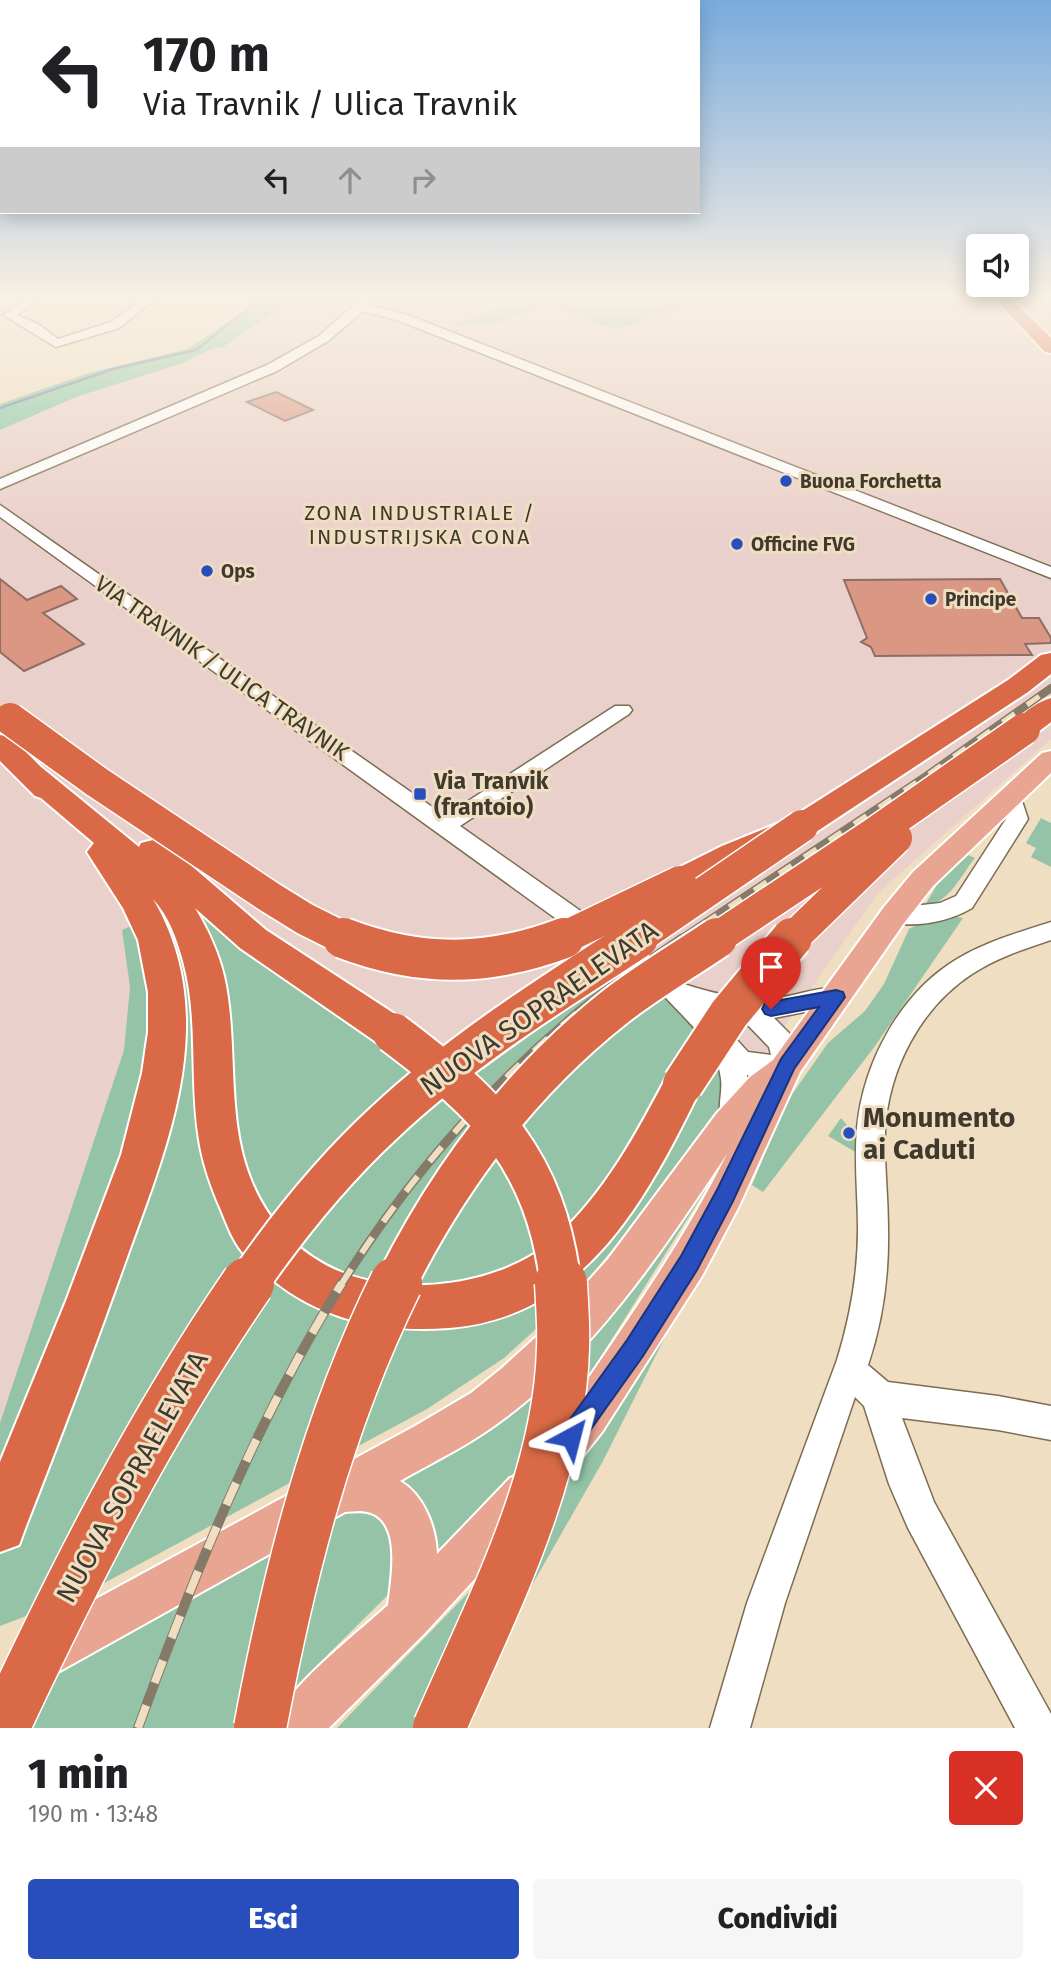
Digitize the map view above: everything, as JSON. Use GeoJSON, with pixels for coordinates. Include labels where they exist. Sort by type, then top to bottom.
{"type":"FeatureCollection","features":[{"type":"Feature","properties":{"kind":"highway","name":"NUOVA SOPRAELEVATA"},"geometry":{"type":"LineString","coordinates":[[3,1728],[113,1500],[161,1413],[208,1339],[308,1202],[352,1154],[405,1104],[477,1046],[802,826],[976,714],[1051,661]]}},
{"type":"Feature","properties":{"kind":"highway"},"geometry":{"type":"LineString","coordinates":[[3,724],[302,919],[335,937],[402,957],[474,960],[505,956],[545,945],[579,933],[734,853],[802,826]]}},
{"type":"Feature","properties":{"kind":"highway"},"geometry":{"type":"LineString","coordinates":[[0,1526],[73,1345],[145,1143],[163,1074],[167,1008],[160,954],[137,900],[99,846],[31,774],[3,724]]}},
{"type":"Feature","properties":{"kind":"highway"},"geometry":{"type":"LineString","coordinates":[[3,724],[253,939],[443,1070],[488,1113],[519,1153],[541,1202],[558,1254],[565,1315],[562,1377],[548,1448],[529,1517],[439,1728]]}},
{"type":"Feature","properties":{"kind":"highway","name":"NUOVA SOPRAELEVATA"},"geometry":{"type":"LineString","coordinates":[[260,1728],[276,1634],[298,1539],[323,1453],[355,1371],[381,1311],[422,1236],[455,1179],[502,1116],[571,1046],[612,1010],[748,914],[852,848],[1043,750]]}},
{"type":"Feature","properties":{"kind":"highway"},"geometry":{"type":"LineString","coordinates":[[31,774],[139,866],[174,902],[200,951],[209,1006],[218,1139],[233,1194],[258,1238],[297,1272],[346,1299],[406,1309],[466,1304],[513,1290],[566,1258],[586,1239],[620,1198],[651,1151],[705,1045],[736,1000],[774,956],[907,828],[1043,750]]}},
{"type":"Feature","properties":{"kind":"main road"},"geometry":{"type":"LineString","coordinates":[[295,1728],[339,1682],[409,1617],[531,1487],[587,1417],[689,1263],[726,1194],[787,1064],[923,878],[1012,797],[1043,750]]}},
{"type":"Feature","properties":{"kind":"main road"},"geometry":{"type":"LineString","coordinates":[[0,1678],[430,1441],[491,1403],[538,1364],[606,1294],[698,1169],[733,1114],[756,1089],[787,1064]]}},
{"type":"Feature","properties":{"kind":"main road"},"geometry":{"type":"LineString","coordinates":[[340,1490],[376,1491],[393,1503],[410,1521],[417,1559],[409,1617]]}},
{"type":"Feature","properties":{"kind":"street"},"geometry":{"type":"LineString","coordinates":[[0,484],[245,380]]}},
{"type":"Feature","properties":{"kind":"street"},"geometry":{"type":"LineString","coordinates":[[560,380],[1051,573]]}},
{"type":"Feature","properties":{"kind":"street","name":"VIA TRAVNIK / ULICA TRAVNIK"},"geometry":{"type":"LineString","coordinates":[[0,510],[675,991],[730,1055],[748,1065],[768,1068],[787,1064]]}},
{"type":"Feature","properties":{"kind":"street"},"geometry":{"type":"LineString","coordinates":[[445,826],[622,710]]}},
{"type":"Feature","properties":{"kind":"street"},"geometry":{"type":"LineString","coordinates":[[894,915],[918,915],[955,908],[964,902],[1017,819],[1012,797]]}},
{"type":"Feature","properties":{"kind":"street"},"geometry":{"type":"LineString","coordinates":[[730,1728],[766,1603],[838,1397],[851,1372],[869,1290],[873,1242],[871,1129],[874,1103],[884,1071],[904,1031],[924,1003],[945,981],[964,966],[1051,931]]}},
{"type":"Feature","properties":{"kind":"street","name":"VIA TRAVNIK / ULICA TRAVNIK"},"geometry":{"type":"LineString","coordinates":[[675,991],[711,1003],[750,1010],[793,1007],[836,997]]}},
{"type":"Feature","properties":{"kind":"street"},"geometry":{"type":"LineString","coordinates":[[750,1010],[781,1042],[787,1064]]}},
{"type":"Feature","properties":{"kind":"street"},"geometry":{"type":"LineString","coordinates":[[730,1055],[734,1080],[733,1114]]}},
{"type":"Feature","properties":{"kind":"street"},"geometry":{"type":"LineString","coordinates":[[851,1372],[877,1395],[887,1399],[998,1413],[1051,1423]]}},
{"type":"Feature","properties":{"kind":"street"},"geometry":{"type":"LineString","coordinates":[[877,1395],[907,1484],[921,1515],[1037,1728]]}},
{"type":"Feature","properties":{"kind":"shaded area"},"geometry":{"type":"Polygon","coordinates":[[[130,380],[1051,380],[1051,739],[878,893],[721,1117],[587,993],[485,1069],[456,1054],[122,930],[130,987],[124,1050],[0,1423],[0,430],[76,397],[130,380]]]}},
{"type":"Feature","properties":{"kind":"green space"},"geometry":{"type":"Polygon","coordinates":[[[70,380],[131,380],[76,397],[0,430],[0,404],[70,380]]]}},
{"type":"Feature","properties":{"kind":"green space"},"geometry":{"type":"Polygon","coordinates":[[[1041,818],[1051,823],[1051,867],[1031,857],[1036,848],[1026,843],[1041,818]]]}},
{"type":"Feature","properties":{"kind":"green space"},"geometry":{"type":"Polygon","coordinates":[[[966,854],[975,858],[954,888],[941,900],[925,905],[940,880],[966,854]]]}},
{"type":"Feature","properties":{"kind":"green space"},"geometry":{"type":"Polygon","coordinates":[[[210,891],[456,1054],[484,1069],[623,968],[665,998],[715,1048],[722,1063],[721,1117],[580,1289],[504,1358],[427,1409],[84,1594],[0,1626],[0,1423],[124,1050],[130,987],[122,930],[210,891]]]}},
{"type":"Feature","properties":{"kind":"green space"},"geometry":{"type":"Polygon","coordinates":[[[963,918],[875,1046],[763,1192],[752,1185],[786,1103],[828,1043],[865,1011],[884,984],[909,929],[928,919],[963,918]]]}},
{"type":"Feature","properties":{"kind":"green space"},"geometry":{"type":"Polygon","coordinates":[[[841,1118],[865,1146],[864,1157],[828,1136],[841,1118]]]}},
{"type":"Feature","properties":{"kind":"green space"},"geometry":{"type":"Polygon","coordinates":[[[706,1179],[711,1181],[590,1374],[528,1462],[433,1565],[393,1483],[706,1179]]]}},
{"type":"Feature","properties":{"kind":"green space"},"geometry":{"type":"Polygon","coordinates":[[[673,1321],[603,1461],[520,1606],[469,1728],[337,1728],[469,1592],[556,1489],[673,1321]]]}},
{"type":"Feature","properties":{"kind":"green space"},"geometry":{"type":"Polygon","coordinates":[[[352,1509],[379,1511],[392,1526],[400,1568],[388,1595],[289,1693],[260,1728],[0,1728],[26,1691],[324,1521],[352,1509]]]}},
{"type":"Feature","properties":{"kind":"building"},"geometry":{"type":"Polygon","coordinates":[[[276,392],[313,410],[285,421],[247,402],[276,392]]]}},
{"type":"Feature","properties":{"kind":"building"},"geometry":{"type":"Polygon","coordinates":[[[0,579],[27,600],[61,586],[77,599],[43,613],[84,644],[24,671],[0,652],[0,579]]]}},
{"type":"Feature","properties":{"kind":"building","name":"Principe"},"geometry":{"type":"Polygon","coordinates":[[[1000,579],[1022,618],[1039,618],[1051,638],[1051,643],[1025,644],[1032,655],[875,656],[871,647],[861,642],[867,638],[844,580],[1000,579]]]}},
{"type":"Feature","properties":{"kind":"waterway"},"geometry":{"type":"LineString","coordinates":[[0,408],[82,380]]}},
{"type":"Feature","properties":{"kind":"railway"},"geometry":{"type":"LineString","coordinates":[[681,938],[926,776],[1051,688]]}},
{"type":"Feature","properties":{"kind":"railway"},"geometry":{"type":"LineString","coordinates":[[341,1285],[419,1174],[478,1106],[543,1043],[590,1003],[681,938]]}},
{"type":"Feature","properties":{"kind":"railway"},"geometry":{"type":"LineString","coordinates":[[138,1728],[181,1613],[228,1500],[281,1390],[342,1283]]}},
{"type":"Feature","properties":{"kind":"place","name":"Buona Forchetta"},"geometry":{"type":"Point","coordinates":[786,481]}},
{"type":"Feature","properties":{"kind":"place","name":"Officine FVG"},"geometry":{"type":"Point","coordinates":[737,544]}},
{"type":"Feature","properties":{"kind":"place","name":"Ops"},"geometry":{"type":"Point","coordinates":[207,571]}},
{"type":"Feature","properties":{"kind":"place","name":"Principe"},"geometry":{"type":"Point","coordinates":[931,599]}},
{"type":"Feature","properties":{"kind":"place","name":"Via Tranvik (frantoio)"},"geometry":{"type":"Point","coordinates":[420,794]}},
{"type":"Feature","properties":{"kind":"place","name":"Monumento ai Caduti"},"geometry":{"type":"Point","coordinates":[849,1133]}},
{"type":"Feature","properties":{"kind":"district","name":"ZONA INDUSTRIALE / INDUSTRIJSKA CONA"},"geometry":{"type":"Point","coordinates":[420,525]}},
{"type":"Feature","properties":{"kind":"route"},"geometry":{"type":"LineString","coordinates":[[571,1437],[635,1348],[689,1263],[726,1194],[787,1064],[836,997],[771,1009]]}}]}
